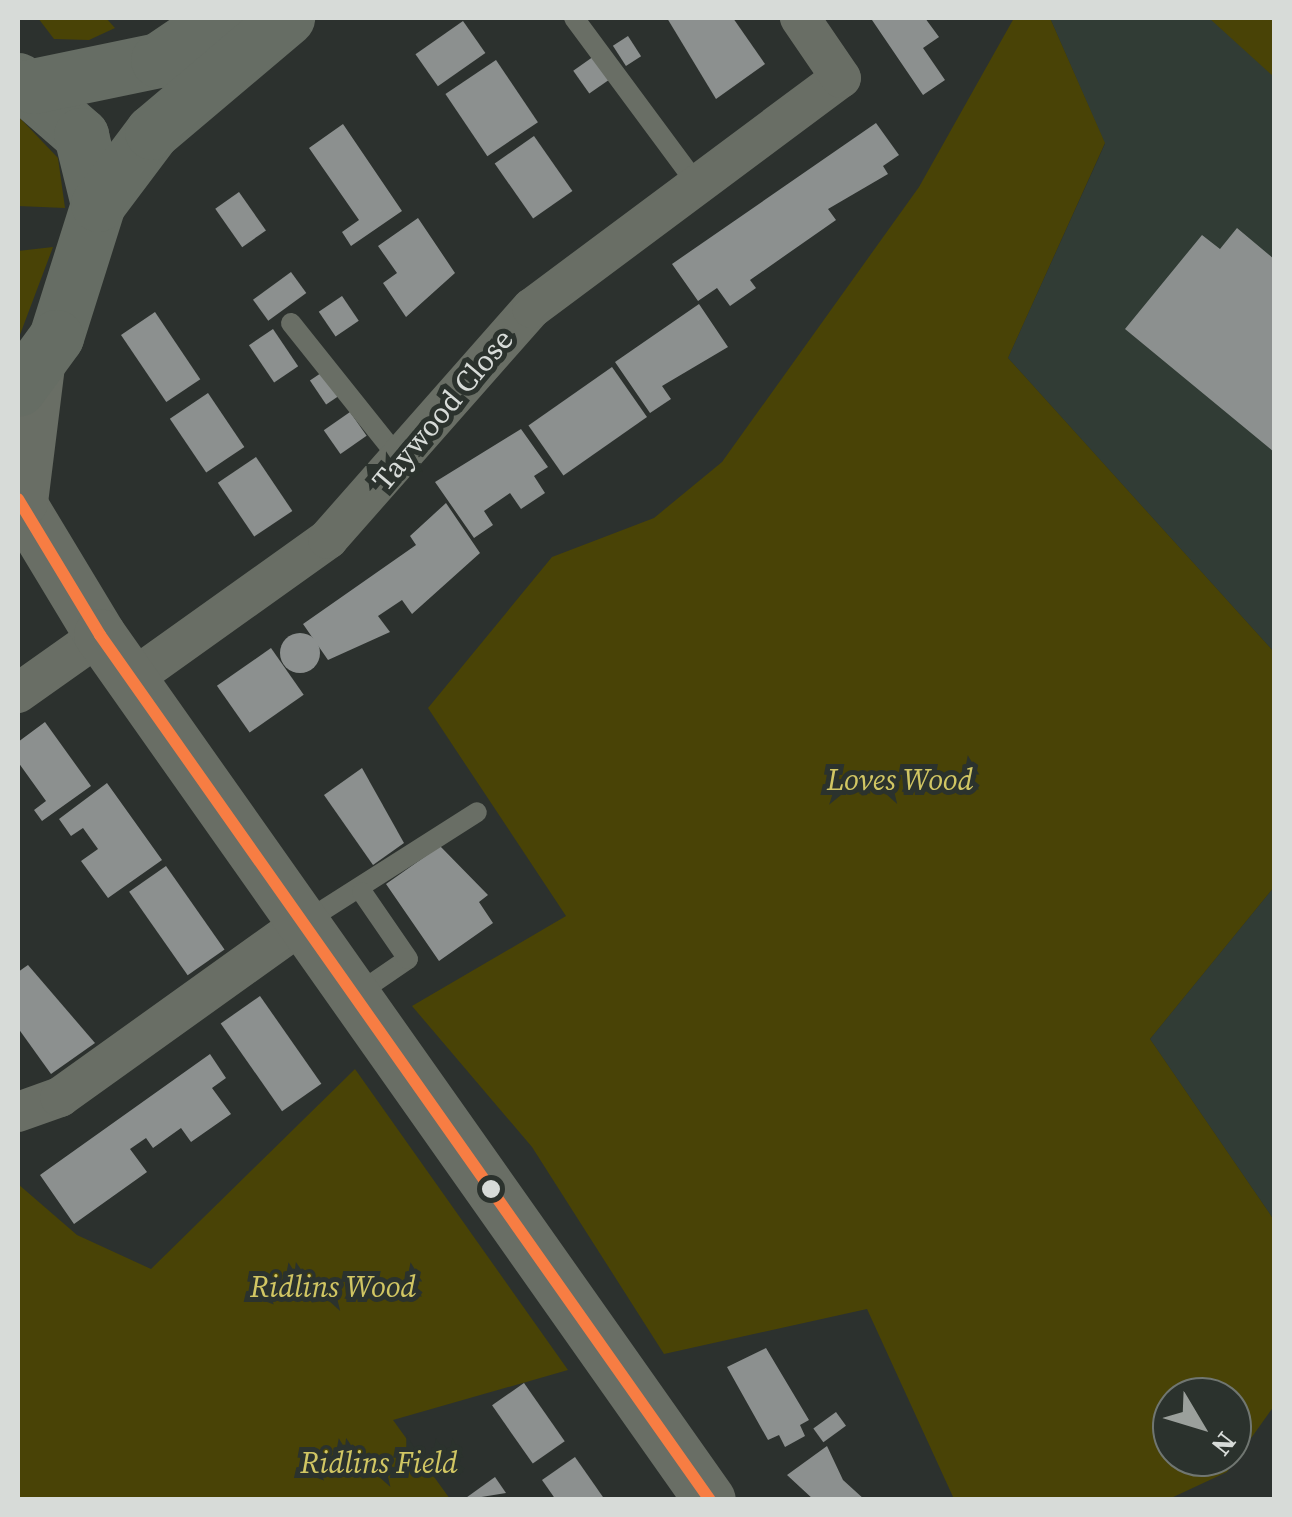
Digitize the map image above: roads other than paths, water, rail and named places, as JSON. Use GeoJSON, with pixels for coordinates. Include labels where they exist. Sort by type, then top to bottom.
{"type":"FeatureCollection","features":[{"type":"Feature","properties":{"kind":"highway"},"geometry":{"type":"LineString","coordinates":[[25,83],[158,60],[220,18]]}},
{"type":"Feature","properties":{"kind":"highway"},"geometry":{"type":"LineString","coordinates":[[28,377],[72,298],[98,204],[152,132],[287,18]]}},
{"type":"Feature","properties":{"kind":"highway"},"geometry":{"type":"LineString","coordinates":[[25,83],[81,135],[98,204]]}},
{"type":"Feature","properties":{"kind":"street","name":"Taywood Close"},"geometry":{"type":"LineString","coordinates":[[132,679],[301,562],[401,461],[487,349],[841,78],[800,18]]}},
{"type":"Feature","properties":{"kind":"street"},"geometry":{"type":"LineString","coordinates":[[28,377],[20,501],[100,634],[710,1500]]}},
{"type":"Feature","properties":{"kind":"street"},"geometry":{"type":"LineString","coordinates":[[18,693],[100,634]]}},
{"type":"Feature","properties":{"kind":"street"},"geometry":{"type":"LineString","coordinates":[[18,1112],[60,1096],[303,923]]}},
{"type":"Feature","properties":{"kind":"lane"},"geometry":{"type":"LineString","coordinates":[[574,18],[698,184]]}},
{"type":"Feature","properties":{"kind":"lane"},"geometry":{"type":"LineString","coordinates":[[291,324],[401,461]]}},
{"type":"Feature","properties":{"kind":"lane"},"geometry":{"type":"LineString","coordinates":[[303,923],[362,892],[477,812]]}},
{"type":"Feature","properties":{"kind":"lane"},"geometry":{"type":"LineString","coordinates":[[354,996],[408,959],[362,892]]}},
{"type":"Feature","properties":{"kind":"park label","name":"Loves Wood"},"geometry":{"type":"Point","coordinates":[900,780]}},
{"type":"Feature","properties":{"kind":"park label","name":"Ridlins Wood"},"geometry":{"type":"Point","coordinates":[333,1287]}},
{"type":"Feature","properties":{"kind":"park label","name":"Ridlins Field"},"geometry":{"type":"Point","coordinates":[379,1463]}}]}
